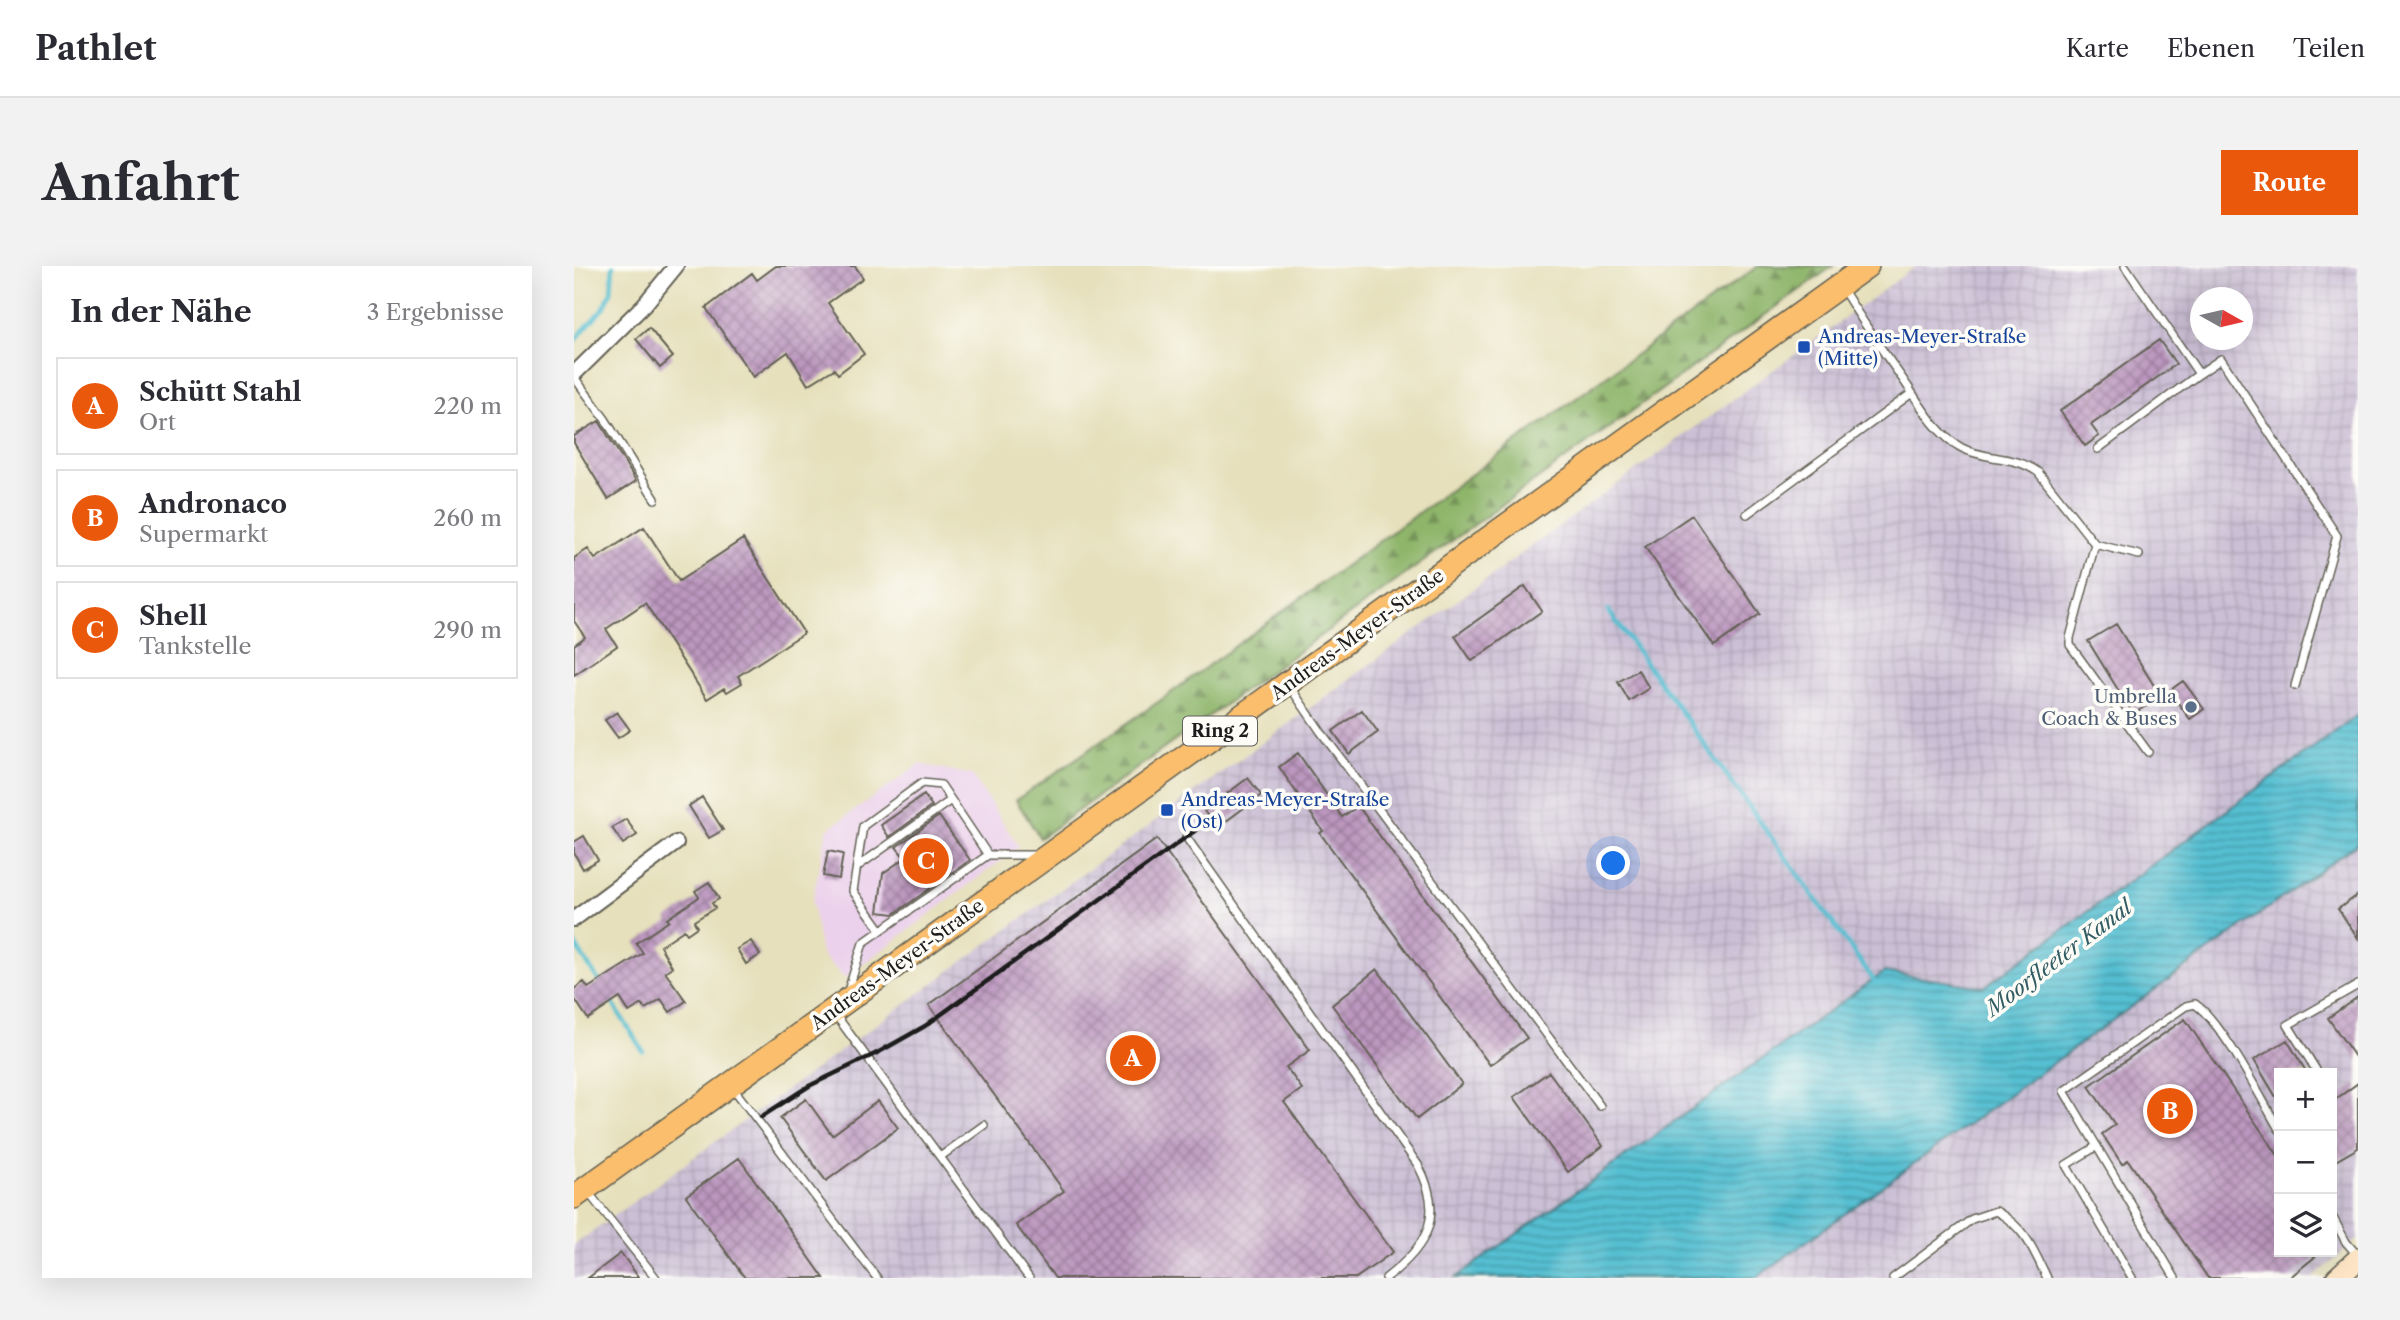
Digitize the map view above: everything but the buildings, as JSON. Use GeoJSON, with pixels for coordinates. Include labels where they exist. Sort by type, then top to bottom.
{"type":"FeatureCollection","features":[{"type":"Feature","properties":{"kind":"main road","name":"Andreas-Meyer-Straße"},"geometry":{"type":"LineString","coordinates":[[580,1193],[1867,266]]}},
{"type":"Feature","properties":{"kind":"street"},"geometry":{"type":"LineString","coordinates":[[574,375],[644,305],[676,266]]}},
{"type":"Feature","properties":{"kind":"street"},"geometry":{"type":"LineString","coordinates":[[574,919],[676,843]]}},
{"type":"Feature","properties":{"kind":"street"},"geometry":{"type":"LineString","coordinates":[[2337,1278],[2358,1258]]}},
{"type":"Feature","properties":{"kind":"lane"},"geometry":{"type":"LineString","coordinates":[[2125,266],[2199,374]]}},
{"type":"Feature","properties":{"kind":"lane"},"geometry":{"type":"LineString","coordinates":[[1840,285],[1863,323],[1947,438],[1963,449],[2026,463],[2038,472],[2095,544],[2139,555]]}},
{"type":"Feature","properties":{"kind":"lane"},"geometry":{"type":"LineString","coordinates":[[2098,449],[2221,359],[2337,536],[2295,686]]}},
{"type":"Feature","properties":{"kind":"lane"},"geometry":{"type":"LineString","coordinates":[[574,375],[655,499]]}},
{"type":"Feature","properties":{"kind":"lane"},"geometry":{"type":"LineString","coordinates":[[1747,514],[1912,393]]}},
{"type":"Feature","properties":{"kind":"lane"},"geometry":{"type":"LineString","coordinates":[[2095,544],[2070,645],[2148,752]]}},
{"type":"Feature","properties":{"kind":"lane"},"geometry":{"type":"LineString","coordinates":[[1288,683],[1321,732],[1600,1106]]}},
{"type":"Feature","properties":{"kind":"lane"},"geometry":{"type":"LineString","coordinates":[[881,930],[853,891],[863,827],[922,783],[940,785],[988,855]]}},
{"type":"Feature","properties":{"kind":"lane"},"geometry":{"type":"LineString","coordinates":[[857,867],[951,800]]}},
{"type":"Feature","properties":{"kind":"lane"},"geometry":{"type":"LineString","coordinates":[[1186,837],[1427,1182],[1431,1199],[1431,1220],[1424,1238],[1415,1253],[1386,1278]]}},
{"type":"Feature","properties":{"kind":"lane"},"geometry":{"type":"LineString","coordinates":[[1028,1278],[940,1157],[839,1007],[863,943],[988,855],[1047,855]]}},
{"type":"Feature","properties":{"kind":"lane"},"geometry":{"type":"LineString","coordinates":[[2315,1068],[2288,1025],[2358,985]]}},
{"type":"Feature","properties":{"kind":"lane"},"geometry":{"type":"LineString","coordinates":[[2175,1278],[2064,1091],[2186,1006],[2195,1004],[2206,1011],[2220,1030],[2274,1121]]}},
{"type":"Feature","properties":{"kind":"lane"},"geometry":{"type":"LineString","coordinates":[[730,1084],[877,1278]]}},
{"type":"Feature","properties":{"kind":"lane"},"geometry":{"type":"LineString","coordinates":[[940,1157],[984,1125]]}},
{"type":"Feature","properties":{"kind":"lane"},"geometry":{"type":"LineString","coordinates":[[2097,1146],[2066,1166],[2132,1278]]}},
{"type":"Feature","properties":{"kind":"lane"},"geometry":{"type":"LineString","coordinates":[[580,1193],[656,1278]]}},
{"type":"Feature","properties":{"kind":"lane"},"geometry":{"type":"LineString","coordinates":[[1893,1278],[1972,1219],[1996,1212],[2012,1221],[2031,1242],[2047,1278]]}},
{"type":"Feature","properties":{"kind":"lane"},"geometry":{"type":"LineString","coordinates":[[2337,1225],[2358,1258]]}},
{"type":"Feature","properties":{"kind":"shaded area"},"geometry":{"type":"Polygon","coordinates":[[[1916,266],[2358,266],[2358,715],[1984,987],[1884,972],[1455,1278],[574,1278],[574,1245],[1916,266]]]}},
{"type":"Feature","properties":{"kind":"shaded area"},"geometry":{"type":"Polygon","coordinates":[[[920,764],[972,775],[1019,847],[845,978],[821,954],[812,902],[827,830],[920,764]]]}},
{"type":"Feature","properties":{"kind":"shaded area"},"geometry":{"type":"Polygon","coordinates":[[[2358,843],[2358,1239],[2313,1278],[1756,1278],[2358,843]]]}},
{"type":"Feature","properties":{"kind":"green space"},"geometry":{"type":"Polygon","coordinates":[[[1758,266],[1833,266],[1040,838],[1016,800],[1161,700],[1758,266]]]}},
{"type":"Feature","properties":{"kind":"water","name":"Moorfleeter Kanal"},"geometry":{"type":"Polygon","coordinates":[[[2358,715],[2358,843],[1756,1278],[1455,1278],[1884,972],[1984,987],[2358,715]]]}},
{"type":"Feature","properties":{"kind":"waterway"},"geometry":{"type":"LineString","coordinates":[[574,341],[605,306],[611,292],[613,266]]}},
{"type":"Feature","properties":{"kind":"waterway"},"geometry":{"type":"LineString","coordinates":[[1608,610],[1873,979]]}},
{"type":"Feature","properties":{"kind":"waterway"},"geometry":{"type":"LineString","coordinates":[[574,943],[602,986]]}},
{"type":"Feature","properties":{"kind":"waterway"},"geometry":{"type":"LineString","coordinates":[[610,999],[643,1051]]}},
{"type":"Feature","properties":{"kind":"railway"},"geometry":{"type":"LineString","coordinates":[[761,1117],[809,1086],[925,1026],[1196,830]]}},
{"type":"Feature","properties":{"kind":"place","name":"Andreas-Meyer-Straße (Mitte)"},"geometry":{"type":"Point","coordinates":[1804,347]}},
{"type":"Feature","properties":{"kind":"place","name":"Umbrella Coach & Buses"},"geometry":{"type":"Point","coordinates":[2191,707]}},
{"type":"Feature","properties":{"kind":"place","name":"Andreas-Meyer-Straße (Ost)"},"geometry":{"type":"Point","coordinates":[1167,810]}},
{"type":"Feature","properties":{"kind":"place","name":"Shell"},"geometry":{"type":"Point","coordinates":[926,861]}},
{"type":"Feature","properties":{"kind":"place","name":"Schütt Stahl"},"geometry":{"type":"Point","coordinates":[1133,1058]}},
{"type":"Feature","properties":{"kind":"place","name":"Andronaco"},"geometry":{"type":"Point","coordinates":[2170,1111]}}]}
